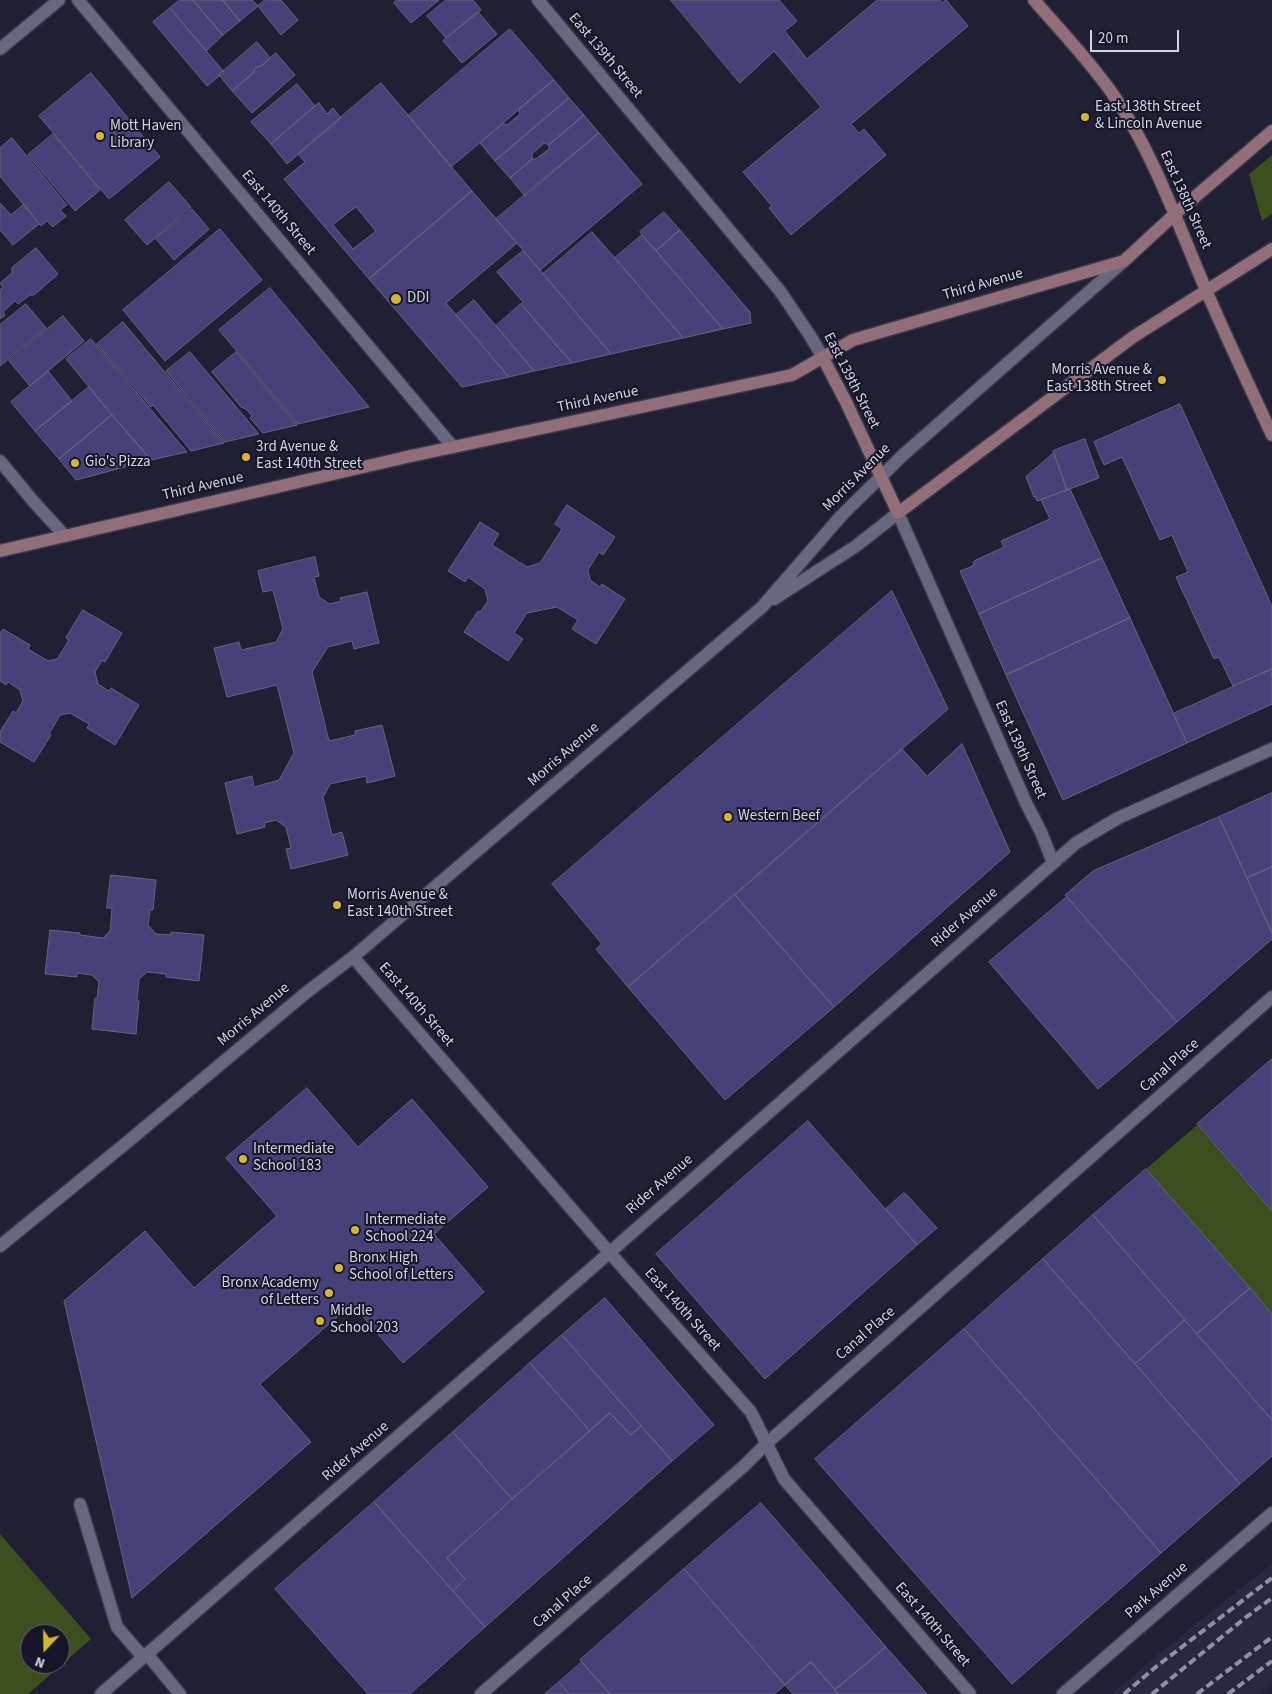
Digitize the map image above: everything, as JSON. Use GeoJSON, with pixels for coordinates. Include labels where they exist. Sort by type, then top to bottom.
{"type":"FeatureCollection","features":[{"type":"Feature","properties":{"kind":"main road","name":"East 138th Street"},"geometry":{"type":"LineString","coordinates":[[1034,0],[1093,68],[1112,93],[1143,146],[1175,214],[1206,290],[1272,435]]}},
{"type":"Feature","properties":{"kind":"main road","name":"Third Avenue"},"geometry":{"type":"LineString","coordinates":[[0,551],[453,447],[792,375],[853,340],[1124,261],[1175,214],[1272,132]]}},
{"type":"Feature","properties":{"kind":"main road"},"geometry":{"type":"LineString","coordinates":[[898,513],[1133,337],[1272,249]]}},
{"type":"Feature","properties":{"kind":"main road","name":"East 139th Street"},"geometry":{"type":"LineString","coordinates":[[822,358],[846,402],[898,513]]}},
{"type":"Feature","properties":{"kind":"street"},"geometry":{"type":"LineString","coordinates":[[0,49],[59,0]]}},
{"type":"Feature","properties":{"kind":"street","name":"East 140th Street"},"geometry":{"type":"LineString","coordinates":[[78,0],[453,447]]}},
{"type":"Feature","properties":{"kind":"street","name":"East 139th Street"},"geometry":{"type":"LineString","coordinates":[[538,0],[780,292],[811,337],[822,358]]}},
{"type":"Feature","properties":{"kind":"street","name":"Morris Avenue"},"geometry":{"type":"LineString","coordinates":[[0,1246],[307,992],[353,957],[762,607],[842,515],[903,455],[1124,261]]}},
{"type":"Feature","properties":{"kind":"street"},"geometry":{"type":"LineString","coordinates":[[0,461],[65,536]]}},
{"type":"Feature","properties":{"kind":"street"},"geometry":{"type":"LineString","coordinates":[[762,607],[856,546],[898,513]]}},
{"type":"Feature","properties":{"kind":"street","name":"East 139th Street"},"geometry":{"type":"LineString","coordinates":[[898,513],[1023,796],[1041,832],[1053,863]]}},
{"type":"Feature","properties":{"kind":"street","name":"Rider Avenue"},"geometry":{"type":"LineString","coordinates":[[101,1694],[1076,843],[1118,818],[1272,749]]}},
{"type":"Feature","properties":{"kind":"street","name":"East 140th Street"},"geometry":{"type":"LineString","coordinates":[[353,957],[609,1252],[751,1412],[784,1479],[970,1694]]}},
{"type":"Feature","properties":{"kind":"street","name":"Canal Place"},"geometry":{"type":"LineString","coordinates":[[481,1694],[744,1466],[766,1444],[1272,997]]}},
{"type":"Feature","properties":{"kind":"street"},"geometry":{"type":"LineString","coordinates":[[80,1504],[116,1627],[180,1694]]}},
{"type":"Feature","properties":{"kind":"street","name":"Park Avenue"},"geometry":{"type":"LineString","coordinates":[[1063,1694],[1272,1513]]}},
{"type":"Feature","properties":{"kind":"shaded area"},"geometry":{"type":"Polygon","coordinates":[[[1272,1564],[1272,1684],[1260,1694],[1111,1694],[1194,1625],[1272,1564]]]}},
{"type":"Feature","properties":{"kind":"green space"},"geometry":{"type":"Polygon","coordinates":[[[1272,155],[1272,214],[1262,221],[1249,174],[1272,155]]]}},
{"type":"Feature","properties":{"kind":"green space"},"geometry":{"type":"Polygon","coordinates":[[[1197,1125],[1272,1211],[1272,1314],[1146,1169],[1197,1125]]]}},
{"type":"Feature","properties":{"kind":"green space"},"geometry":{"type":"Polygon","coordinates":[[[0,1534],[91,1639],[70,1657],[70,1624],[20,1624],[20,1674],[51,1674],[28,1694],[0,1694],[0,1534]]]}},
{"type":"Feature","properties":{"kind":"building"},"geometry":{"type":"Polygon","coordinates":[[[180,0],[193,0],[223,35],[206,51],[170,8],[180,0]]]}},
{"type":"Feature","properties":{"kind":"building"},"geometry":{"type":"Polygon","coordinates":[[[193,0],[223,0],[240,21],[223,35],[193,0]]]}},
{"type":"Feature","properties":{"kind":"building"},"geometry":{"type":"Polygon","coordinates":[[[223,0],[252,0],[258,6],[240,21],[223,0]]]}},
{"type":"Feature","properties":{"kind":"building"},"geometry":{"type":"Polygon","coordinates":[[[265,0],[281,0],[298,20],[281,35],[258,6],[265,0]]]}},
{"type":"Feature","properties":{"kind":"building"},"geometry":{"type":"Polygon","coordinates":[[[397,0],[439,0],[411,23],[394,3],[397,0]]]}},
{"type":"Feature","properties":{"kind":"building"},"geometry":{"type":"Polygon","coordinates":[[[446,0],[473,0],[481,10],[446,38],[427,16],[446,0]]]}},
{"type":"Feature","properties":{"kind":"building"},"geometry":{"type":"Polygon","coordinates":[[[671,0],[779,0],[797,21],[785,31],[807,59],[877,0],[940,0],[942,3],[946,0],[968,26],[851,124],[859,133],[864,129],[886,155],[791,235],[769,208],[772,206],[743,172],[821,107],[774,51],[740,83],[671,0]]]}},
{"type":"Feature","properties":{"kind":"building"},"geometry":{"type":"Polygon","coordinates":[[[170,8],[224,72],[207,86],[153,22],[170,8]]]}},
{"type":"Feature","properties":{"kind":"building"},"geometry":{"type":"Polygon","coordinates":[[[478,12],[497,34],[462,63],[443,41],[478,12]]]}},
{"type":"Feature","properties":{"kind":"building"},"geometry":{"type":"Polygon","coordinates":[[[510,29],[554,80],[451,167],[408,116],[510,29]]]}},
{"type":"Feature","properties":{"kind":"building"},"geometry":{"type":"Polygon","coordinates":[[[257,42],[270,58],[261,66],[256,67],[252,74],[232,91],[219,75],[257,42]]]}},
{"type":"Feature","properties":{"kind":"building"},"geometry":{"type":"Polygon","coordinates":[[[276,53],[295,75],[252,113],[232,91],[252,74],[256,67],[261,66],[276,53]]]}},
{"type":"Feature","properties":{"kind":"building","name":"Mott Haven Library"},"geometry":{"type":"Polygon","coordinates":[[[91,73],[160,157],[109,199],[39,116],[91,73]]]}},
{"type":"Feature","properties":{"kind":"building"},"geometry":{"type":"Polygon","coordinates":[[[554,80],[569,98],[495,161],[480,143],[503,123],[507,125],[520,114],[519,109],[554,80]]]}},
{"type":"Feature","properties":{"kind":"building"},"geometry":{"type":"Polygon","coordinates":[[[381,83],[472,191],[369,279],[284,179],[305,162],[298,154],[381,83]],[[356,207],[333,225],[353,249],[376,231],[356,207]]]}},
{"type":"Feature","properties":{"kind":"building"},"geometry":{"type":"Polygon","coordinates":[[[297,84],[315,106],[271,144],[251,122],[297,84]]]}},
{"type":"Feature","properties":{"kind":"building"},"geometry":{"type":"Polygon","coordinates":[[[569,98],[584,115],[549,145],[544,143],[532,154],[532,159],[510,178],[495,161],[569,98]]]}},
{"type":"Feature","properties":{"kind":"building"},"geometry":{"type":"Polygon","coordinates":[[[319,103],[327,114],[333,108],[341,118],[287,164],[271,144],[319,103]]]}},
{"type":"Feature","properties":{"kind":"building"},"geometry":{"type":"Polygon","coordinates":[[[584,115],[599,133],[525,196],[510,178],[532,159],[536,159],[549,149],[549,145],[584,115]]]}},
{"type":"Feature","properties":{"kind":"building"},"geometry":{"type":"Polygon","coordinates":[[[599,133],[642,184],[540,270],[496,219],[599,133]]]}},
{"type":"Feature","properties":{"kind":"building"},"geometry":{"type":"Polygon","coordinates":[[[53,134],[100,190],[75,211],[28,155],[53,134]]]}},
{"type":"Feature","properties":{"kind":"building"},"geometry":{"type":"Polygon","coordinates":[[[12,138],[67,205],[60,210],[66,216],[53,227],[47,221],[41,226],[0,176],[0,148],[12,138]]]}},
{"type":"Feature","properties":{"kind":"building"},"geometry":{"type":"Polygon","coordinates":[[[169,182],[191,207],[147,245],[125,220],[169,182]]]}},
{"type":"Feature","properties":{"kind":"building"},"geometry":{"type":"Polygon","coordinates":[[[472,191],[517,243],[446,303],[509,377],[462,387],[369,279],[472,191]]]}},
{"type":"Feature","properties":{"kind":"building"},"geometry":{"type":"Polygon","coordinates":[[[0,203],[11,215],[24,204],[39,224],[13,245],[0,230],[0,203]]]}},
{"type":"Feature","properties":{"kind":"building"},"geometry":{"type":"Polygon","coordinates":[[[192,209],[209,229],[174,260],[156,239],[192,209]]]}},
{"type":"Feature","properties":{"kind":"building"},"geometry":{"type":"Polygon","coordinates":[[[664,212],[680,230],[656,251],[640,232],[664,212]]]}},
{"type":"Feature","properties":{"kind":"building"},"geometry":{"type":"Polygon","coordinates":[[[220,229],[262,280],[165,361],[123,310],[220,229]]]}},
{"type":"Feature","properties":{"kind":"building"},"geometry":{"type":"Polygon","coordinates":[[[680,230],[750,312],[751,323],[723,329],[656,251],[680,230]]]}},
{"type":"Feature","properties":{"kind":"building"},"geometry":{"type":"Polygon","coordinates":[[[592,232],[683,338],[611,354],[543,274],[592,232]]]}},
{"type":"Feature","properties":{"kind":"building"},"geometry":{"type":"Polygon","coordinates":[[[642,235],[723,329],[683,338],[615,258],[642,235]]]}},
{"type":"Feature","properties":{"kind":"building"},"geometry":{"type":"Polygon","coordinates":[[[36,248],[58,274],[34,295],[30,295],[18,304],[15,301],[3,312],[5,315],[0,319],[0,290],[3,287],[0,283],[12,273],[12,268],[36,248]]]}},
{"type":"Feature","properties":{"kind":"building"},"geometry":{"type":"Polygon","coordinates":[[[523,251],[611,354],[572,363],[521,304],[523,302],[497,272],[523,251]]]}},
{"type":"Feature","properties":{"kind":"building"},"geometry":{"type":"Polygon","coordinates":[[[270,288],[369,407],[298,424],[219,330],[270,288]]]}},
{"type":"Feature","properties":{"kind":"building"},"geometry":{"type":"Polygon","coordinates":[[[474,300],[534,371],[509,377],[456,315],[474,300]]]}},
{"type":"Feature","properties":{"kind":"building"},"geometry":{"type":"Polygon","coordinates":[[[26,304],[46,328],[0,366],[0,325],[26,304]]]}},
{"type":"Feature","properties":{"kind":"building"},"geometry":{"type":"Polygon","coordinates":[[[521,304],[572,363],[534,371],[496,326],[521,304]]]}},
{"type":"Feature","properties":{"kind":"building"},"geometry":{"type":"Polygon","coordinates":[[[63,316],[84,341],[30,386],[9,361],[63,316]]]}},
{"type":"Feature","properties":{"kind":"building"},"geometry":{"type":"Polygon","coordinates":[[[123,322],[224,443],[191,451],[153,405],[151,407],[97,344],[123,322]]]}},
{"type":"Feature","properties":{"kind":"building"},"geometry":{"type":"Polygon","coordinates":[[[91,339],[187,452],[151,460],[112,415],[66,359],[91,339]]]}},
{"type":"Feature","properties":{"kind":"building"},"geometry":{"type":"Polygon","coordinates":[[[190,352],[259,434],[225,442],[166,371],[190,352]]]}},
{"type":"Feature","properties":{"kind":"building"},"geometry":{"type":"Polygon","coordinates":[[[236,352],[297,425],[263,433],[250,418],[252,416],[246,409],[241,407],[212,372],[236,352]]]}},
{"type":"Feature","properties":{"kind":"building"},"geometry":{"type":"Polygon","coordinates":[[[48,371],[72,401],[35,431],[11,402],[48,371]]]}},
{"type":"Feature","properties":{"kind":"building"},"geometry":{"type":"Polygon","coordinates":[[[89,387],[112,415],[59,459],[35,431],[89,387]]]}},
{"type":"Feature","properties":{"kind":"building"},"geometry":{"type":"Polygon","coordinates":[[[1180,404],[1272,606],[1272,669],[1233,686],[1219,657],[1214,659],[1176,577],[1188,572],[1172,535],[1160,540],[1122,457],[1104,465],[1094,442],[1180,404]]]}},
{"type":"Feature","properties":{"kind":"building"},"geometry":{"type":"Polygon","coordinates":[[[112,415],[151,460],[76,480],[59,459],[112,415]]]}},
{"type":"Feature","properties":{"kind":"building"},"geometry":{"type":"Polygon","coordinates":[[[1085,439],[1099,478],[1067,490],[1053,451],[1085,439]]]}},
{"type":"Feature","properties":{"kind":"building"},"geometry":{"type":"Polygon","coordinates":[[[1054,453],[1067,490],[1037,501],[1026,477],[1054,453]]]}},
{"type":"Feature","properties":{"kind":"building"},"geometry":{"type":"Polygon","coordinates":[[[1070,489],[1102,558],[979,614],[960,571],[973,566],[974,561],[1004,547],[1001,541],[1050,519],[1041,500],[1070,489]]]}},
{"type":"Feature","properties":{"kind":"building"},"geometry":{"type":"Polygon","coordinates":[[[567,505],[615,537],[603,555],[599,552],[588,570],[590,580],[600,587],[602,584],[625,599],[596,644],[572,629],[578,620],[557,607],[527,613],[514,633],[523,639],[508,661],[464,632],[478,611],[480,612],[488,601],[485,589],[468,577],[465,582],[448,571],[480,522],[499,534],[492,545],[527,567],[540,563],[562,529],[555,524],[567,505]]]}},
{"type":"Feature","properties":{"kind":"building"},"geometry":{"type":"Polygon","coordinates":[[[315,557],[319,576],[314,577],[319,597],[330,604],[341,601],[340,598],[367,592],[379,643],[354,649],[352,641],[328,647],[312,672],[329,741],[355,735],[355,731],[382,725],[395,776],[367,783],[366,776],[330,784],[323,797],[332,835],[342,832],[348,855],[291,869],[286,849],[291,848],[286,827],[276,820],[264,823],[265,827],[237,834],[225,783],[252,776],[254,787],[279,780],[294,753],[277,685],[227,697],[214,648],[239,642],[241,650],[276,642],[283,629],[273,590],[263,592],[258,571],[315,557]]]}},
{"type":"Feature","properties":{"kind":"building"},"geometry":{"type":"Polygon","coordinates":[[[1102,558],[1130,618],[1006,675],[979,614],[1102,558]]]}},
{"type":"Feature","properties":{"kind":"building","name":"Western Beef"},"geometry":{"type":"Polygon","coordinates":[[[892,591],[948,709],[628,987],[596,949],[602,944],[552,884],[892,591]]]}},
{"type":"Feature","properties":{"kind":"building"},"geometry":{"type":"Polygon","coordinates":[[[83,610],[122,633],[105,662],[102,660],[95,672],[98,684],[109,691],[111,688],[139,705],[115,745],[87,728],[89,724],[70,713],[60,715],[49,734],[51,735],[34,762],[0,742],[0,732],[13,711],[16,713],[23,701],[20,690],[8,682],[6,685],[0,681],[0,633],[3,629],[30,645],[28,649],[48,661],[57,659],[69,640],[66,638],[83,610]]]}},
{"type":"Feature","properties":{"kind":"building"},"geometry":{"type":"Polygon","coordinates":[[[1130,618],[1187,743],[1063,800],[1006,675],[1130,618]]]}},
{"type":"Feature","properties":{"kind":"building"},"geometry":{"type":"Polygon","coordinates":[[[1272,669],[1272,704],[1187,743],[1173,714],[1272,669]]]}},
{"type":"Feature","properties":{"kind":"building"},"geometry":{"type":"Polygon","coordinates":[[[962,744],[1010,852],[834,1007],[735,895],[902,749],[927,776],[962,744]]]}},
{"type":"Feature","properties":{"kind":"building"},"geometry":{"type":"Polygon","coordinates":[[[1272,793],[1272,867],[1247,878],[1219,817],[1272,793]]]}},
{"type":"Feature","properties":{"kind":"building"},"geometry":{"type":"Polygon","coordinates":[[[1219,817],[1272,933],[1272,939],[1177,1022],[1065,895],[1093,871],[1219,817]]]}},
{"type":"Feature","properties":{"kind":"building"},"geometry":{"type":"Polygon","coordinates":[[[1272,867],[1272,933],[1247,878],[1272,867]]]}},
{"type":"Feature","properties":{"kind":"building"},"geometry":{"type":"Polygon","coordinates":[[[111,875],[156,880],[153,910],[150,910],[148,925],[156,934],[171,935],[171,932],[204,935],[199,981],[166,977],[166,974],[147,972],[139,979],[136,1034],[92,1029],[95,998],[97,998],[99,982],[92,975],[77,973],[77,977],[45,974],[50,930],[80,933],[80,935],[103,938],[110,931],[112,908],[107,908],[111,875]]]}},
{"type":"Feature","properties":{"kind":"building"},"geometry":{"type":"Polygon","coordinates":[[[735,895],[834,1007],[725,1100],[628,987],[735,895]]]}},
{"type":"Feature","properties":{"kind":"building"},"geometry":{"type":"Polygon","coordinates":[[[1067,897],[1177,1022],[1098,1089],[989,962],[1067,897]]]}},
{"type":"Feature","properties":{"kind":"building"},"geometry":{"type":"Polygon","coordinates":[[[1272,1059],[1272,1211],[1197,1124],[1272,1059]]]}},
{"type":"Feature","properties":{"kind":"building"},"geometry":{"type":"Polygon","coordinates":[[[307,1088],[358,1147],[412,1099],[488,1187],[434,1234],[484,1292],[403,1363],[352,1304],[260,1384],[311,1442],[132,1598],[64,1301],[145,1231],[194,1288],[277,1216],[226,1158],[307,1088]]]}},
{"type":"Feature","properties":{"kind":"building"},"geometry":{"type":"Polygon","coordinates":[[[808,1121],[917,1245],[765,1379],[656,1254],[808,1121]]]}},
{"type":"Feature","properties":{"kind":"building"},"geometry":{"type":"Polygon","coordinates":[[[1146,1169],[1250,1288],[1197,1334],[1093,1215],[1146,1169]]]}},
{"type":"Feature","properties":{"kind":"building"},"geometry":{"type":"Polygon","coordinates":[[[904,1193],[937,1228],[917,1245],[886,1209],[904,1193]]]}},
{"type":"Feature","properties":{"kind":"building"},"geometry":{"type":"Polygon","coordinates":[[[1093,1215],[1185,1320],[1135,1364],[1043,1259],[1093,1215]]]}},
{"type":"Feature","properties":{"kind":"building"},"geometry":{"type":"Polygon","coordinates":[[[1043,1259],[1240,1484],[1161,1553],[964,1329],[1043,1259]]]}},
{"type":"Feature","properties":{"kind":"building"},"geometry":{"type":"Polygon","coordinates":[[[1250,1288],[1272,1314],[1272,1420],[1197,1334],[1250,1288]]]}},
{"type":"Feature","properties":{"kind":"building"},"geometry":{"type":"Polygon","coordinates":[[[605,1298],[714,1425],[672,1461],[562,1335],[605,1298]]]}},
{"type":"Feature","properties":{"kind":"building"},"geometry":{"type":"Polygon","coordinates":[[[1185,1320],[1272,1420],[1272,1456],[1240,1484],[1135,1364],[1185,1320]]]}},
{"type":"Feature","properties":{"kind":"building"},"geometry":{"type":"Polygon","coordinates":[[[964,1329],[1161,1553],[1012,1684],[815,1459],[964,1329]]]}},
{"type":"Feature","properties":{"kind":"building"},"geometry":{"type":"Polygon","coordinates":[[[562,1335],[641,1426],[631,1435],[610,1413],[590,1431],[530,1363],[562,1335]]]}},
{"type":"Feature","properties":{"kind":"building"},"geometry":{"type":"Polygon","coordinates":[[[530,1363],[590,1431],[512,1499],[453,1432],[530,1363]]]}},
{"type":"Feature","properties":{"kind":"building"},"geometry":{"type":"Polygon","coordinates":[[[610,1413],[631,1435],[641,1426],[672,1461],[485,1627],[453,1591],[465,1579],[447,1558],[610,1413]]]}},
{"type":"Feature","properties":{"kind":"building"},"geometry":{"type":"Polygon","coordinates":[[[453,1432],[512,1499],[447,1558],[465,1579],[453,1591],[374,1502],[453,1432]]]}},
{"type":"Feature","properties":{"kind":"building"},"geometry":{"type":"Polygon","coordinates":[[[374,1502],[485,1627],[410,1694],[368,1694],[275,1589],[374,1502]]]}},
{"type":"Feature","properties":{"kind":"building"},"geometry":{"type":"Polygon","coordinates":[[[761,1503],[886,1647],[835,1690],[811,1662],[785,1685],[684,1569],[761,1503]]]}},
{"type":"Feature","properties":{"kind":"building"},"geometry":{"type":"Polygon","coordinates":[[[684,1569],[785,1685],[774,1694],[610,1694],[580,1660],[684,1569]]]}},
{"type":"Feature","properties":{"kind":"building"},"geometry":{"type":"Polygon","coordinates":[[[886,1647],[927,1694],[838,1694],[835,1690],[886,1647]]]}},
{"type":"Feature","properties":{"kind":"building"},"geometry":{"type":"Polygon","coordinates":[[[582,1662],[610,1694],[569,1694],[559,1682],[582,1662]]]}},
{"type":"Feature","properties":{"kind":"building"},"geometry":{"type":"Polygon","coordinates":[[[811,1662],[838,1694],[793,1694],[785,1685],[811,1662]]]}},
{"type":"Feature","properties":{"kind":"building"},"geometry":{"type":"Polygon","coordinates":[[[559,1682],[569,1694],[545,1694],[559,1682]]]}},
{"type":"Feature","properties":{"kind":"railway"},"geometry":{"type":"LineString","coordinates":[[1124,1694],[1157,1666],[1272,1578]]}},
{"type":"Feature","properties":{"kind":"railway"},"geometry":{"type":"LineString","coordinates":[[1152,1694],[1272,1598]]}},
{"type":"Feature","properties":{"kind":"railway"},"geometry":{"type":"LineString","coordinates":[[1197,1694],[1272,1637]]}},
{"type":"Feature","properties":{"kind":"railway"},"geometry":{"type":"LineString","coordinates":[[1228,1694],[1272,1661]]}},
{"type":"Feature","properties":{"kind":"place","name":"East 138th Street & Lincoln Avenue"},"geometry":{"type":"Point","coordinates":[1085,117]}},
{"type":"Feature","properties":{"kind":"place","name":"Mott Haven Library"},"geometry":{"type":"Point","coordinates":[100,136]}},
{"type":"Feature","properties":{"kind":"place","name":"DDI"},"geometry":{"type":"Point","coordinates":[396,299]}},
{"type":"Feature","properties":{"kind":"place","name":"Morris Avenue & East 138th Street"},"geometry":{"type":"Point","coordinates":[1162,380]}},
{"type":"Feature","properties":{"kind":"place","name":"3rd Avenue & East 140th Street"},"geometry":{"type":"Point","coordinates":[246,457]}},
{"type":"Feature","properties":{"kind":"place","name":"Gio's Pizza"},"geometry":{"type":"Point","coordinates":[75,463]}},
{"type":"Feature","properties":{"kind":"place","name":"Western Beef"},"geometry":{"type":"Point","coordinates":[728,817]}},
{"type":"Feature","properties":{"kind":"place","name":"Morris Avenue & East 140th Street"},"geometry":{"type":"Point","coordinates":[337,905]}},
{"type":"Feature","properties":{"kind":"place","name":"Intermediate School 183"},"geometry":{"type":"Point","coordinates":[243,1159]}},
{"type":"Feature","properties":{"kind":"place","name":"Intermediate School 224"},"geometry":{"type":"Point","coordinates":[355,1230]}},
{"type":"Feature","properties":{"kind":"place","name":"Bronx High School of Letters"},"geometry":{"type":"Point","coordinates":[339,1268]}},
{"type":"Feature","properties":{"kind":"place","name":"Bronx Academy of Letters"},"geometry":{"type":"Point","coordinates":[329,1293]}},
{"type":"Feature","properties":{"kind":"place","name":"Middle School 203"},"geometry":{"type":"Point","coordinates":[320,1321]}}]}
